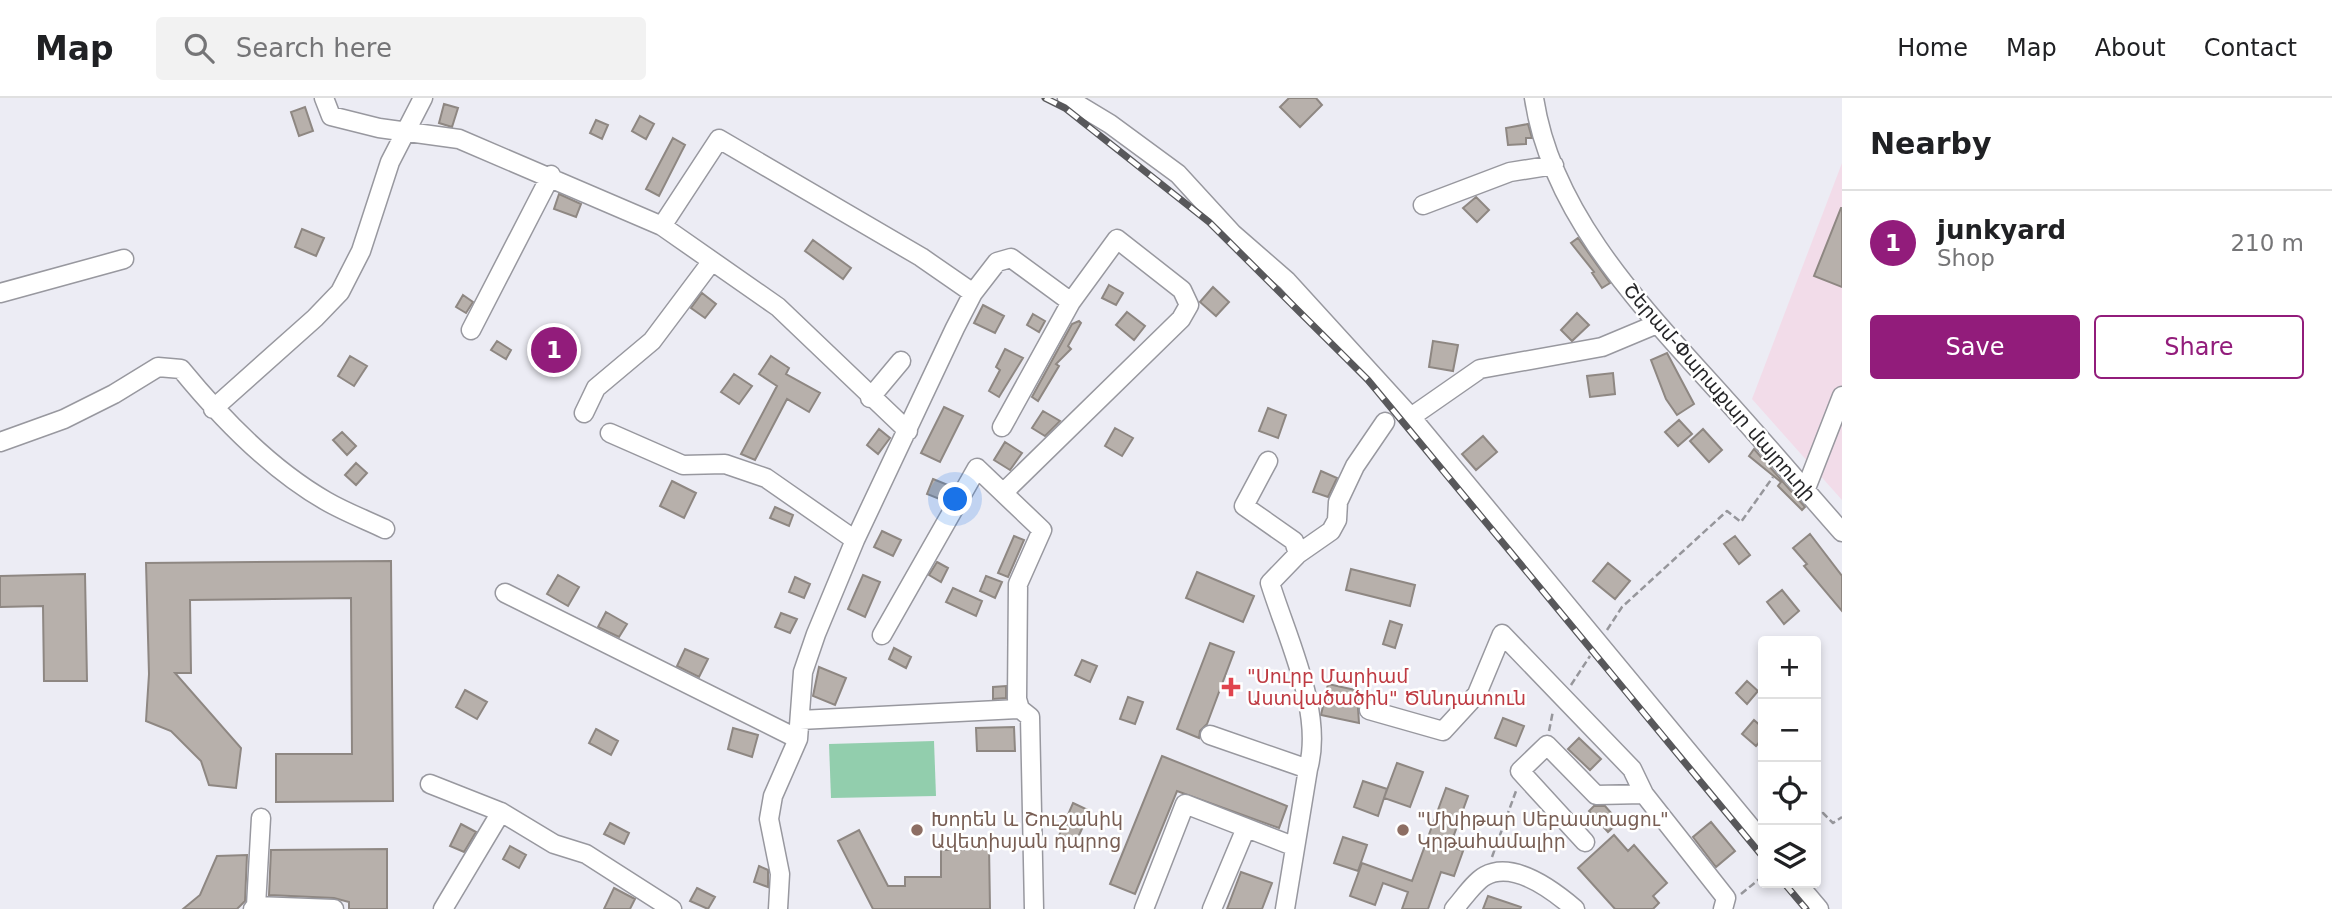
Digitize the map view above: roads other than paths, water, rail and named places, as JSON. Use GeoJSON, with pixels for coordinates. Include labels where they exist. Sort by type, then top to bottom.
{"type":"FeatureCollection","features":[{"type":"Feature","properties":{"kind":"street"},"geometry":{"type":"LineString","coordinates":[[324,98],[331,116],[379,128],[459,138],[551,175],[662,226],[778,307],[870,398],[908,431]]}},
{"type":"Feature","properties":{"kind":"street"},"geometry":{"type":"LineString","coordinates":[[213,409],[316,318],[340,292],[361,251],[390,162],[409,130],[423,98]]}},
{"type":"Feature","properties":{"kind":"street"},"geometry":{"type":"LineString","coordinates":[[1068,98],[1110,124],[1178,174],[1233,234],[1287,281],[1410,417],[1758,836]]}},
{"type":"Feature","properties":{"kind":"street","name":"Շերամ-Փարաքար մայրուղի"},"geometry":{"type":"LineString","coordinates":[[1534,98],[1538,125],[1562,187],[1603,253],[1657,324],[1842,532]]}},
{"type":"Feature","properties":{"kind":"street"},"geometry":{"type":"LineString","coordinates":[[662,226],[719,139],[910,250],[973,293]]}},
{"type":"Feature","properties":{"kind":"street"},"geometry":{"type":"LineString","coordinates":[[1423,205],[1510,173],[1554,166]]}},
{"type":"Feature","properties":{"kind":"street"},"geometry":{"type":"LineString","coordinates":[[471,330],[551,175]]}},
{"type":"Feature","properties":{"kind":"street"},"geometry":{"type":"LineString","coordinates":[[1002,426],[1071,302],[1117,239],[1182,290],[1189,305],[1181,319],[1004,492]]}},
{"type":"Feature","properties":{"kind":"street"},"geometry":{"type":"LineString","coordinates":[[778,909],[780,874],[769,819],[774,796],[798,739],[803,672],[855,540],[922,396],[973,293],[997,262],[1011,258],[1071,302]]}},
{"type":"Feature","properties":{"kind":"street"},"geometry":{"type":"LineString","coordinates":[[0,293],[124,259]]}},
{"type":"Feature","properties":{"kind":"street"},"geometry":{"type":"LineString","coordinates":[[584,413],[596,388],[652,341],[712,261]]}},
{"type":"Feature","properties":{"kind":"street"},"geometry":{"type":"LineString","coordinates":[[1410,417],[1480,369],[1602,347],[1657,324]]}},
{"type":"Feature","properties":{"kind":"street"},"geometry":{"type":"LineString","coordinates":[[870,398],[901,361]]}},
{"type":"Feature","properties":{"kind":"street"},"geometry":{"type":"LineString","coordinates":[[0,443],[64,419],[114,394],[158,367],[181,369],[213,409],[274,463],[326,500],[385,529]]}},
{"type":"Feature","properties":{"kind":"street"},"geometry":{"type":"LineString","coordinates":[[1805,491],[1838,419],[1842,396]]}},
{"type":"Feature","properties":{"kind":"street"},"geometry":{"type":"LineString","coordinates":[[1285,909],[1293,846],[1313,752],[1312,718],[1270,583],[1298,554],[1331,531],[1337,520],[1338,502],[1355,466],[1385,422]]}},
{"type":"Feature","properties":{"kind":"street"},"geometry":{"type":"LineString","coordinates":[[610,433],[683,465],[725,464],[766,478],[855,540]]}},
{"type":"Feature","properties":{"kind":"street"},"geometry":{"type":"LineString","coordinates":[[1268,461],[1244,506],[1294,541],[1298,554]]}},
{"type":"Feature","properties":{"kind":"street"},"geometry":{"type":"LineString","coordinates":[[882,635],[977,468],[1042,530],[1018,584],[1016,686],[1020,709],[1030,717],[1034,909]]}},
{"type":"Feature","properties":{"kind":"street"},"geometry":{"type":"LineString","coordinates":[[505,593],[798,739]]}},
{"type":"Feature","properties":{"kind":"street"},"geometry":{"type":"LineString","coordinates":[[1368,709],[1443,731],[1477,694],[1502,634],[1632,769],[1644,794],[1726,898],[1724,908]]}},
{"type":"Feature","properties":{"kind":"street"},"geometry":{"type":"LineString","coordinates":[[800,720],[1020,709]]}},
{"type":"Feature","properties":{"kind":"street"},"geometry":{"type":"LineString","coordinates":[[1210,735],[1308,769]]}},
{"type":"Feature","properties":{"kind":"street"},"geometry":{"type":"LineString","coordinates":[[1585,842],[1520,771],[1547,745],[1596,795],[1644,794]]}},
{"type":"Feature","properties":{"kind":"street"},"geometry":{"type":"LineString","coordinates":[[430,784],[501,811],[554,844],[586,854],[672,909]]}},
{"type":"Feature","properties":{"kind":"street"},"geometry":{"type":"LineString","coordinates":[[1144,909],[1185,804],[1293,846]]}},
{"type":"Feature","properties":{"kind":"street"},"geometry":{"type":"LineString","coordinates":[[443,909],[501,811]]}},
{"type":"Feature","properties":{"kind":"street"},"geometry":{"type":"LineString","coordinates":[[261,818],[255,908],[334,909]]}},
{"type":"Feature","properties":{"kind":"street"},"geometry":{"type":"LineString","coordinates":[[1212,909],[1246,828]]}},
{"type":"Feature","properties":{"kind":"street"},"geometry":{"type":"LineString","coordinates":[[1454,909],[1484,876],[1504,871],[1549,888],[1575,909]]}},
{"type":"Feature","properties":{"kind":"street"},"geometry":{"type":"LineString","coordinates":[[1801,888],[1819,909]]}},
{"type":"Feature","properties":{"kind":"railway"},"geometry":{"type":"LineString","coordinates":[[1045,98],[1065,108],[1209,222],[1368,380],[1758,851]]}},
{"type":"Feature","properties":{"kind":"railway"},"geometry":{"type":"LineString","coordinates":[[1788,888],[1806,909]]}},
{"type":"Feature","properties":{"kind":"place","name":"junkyard"},"geometry":{"type":"Point","coordinates":[554,350]}},
{"type":"Feature","properties":{"kind":"place","name":"\"Սուրբ Մարիամ Աստվածածին\" Ծննդատուն"},"geometry":{"type":"Point","coordinates":[1231,687]}},
{"type":"Feature","properties":{"kind":"place","name":"Խորեն և Շուշանիկ Ավետիսյան դպրոց"},"geometry":{"type":"Point","coordinates":[917,830]}},
{"type":"Feature","properties":{"kind":"place","name":"\"Մխիթար Սեբաստացու\" Կրթահամալիր"},"geometry":{"type":"Point","coordinates":[1403,830]}}]}
